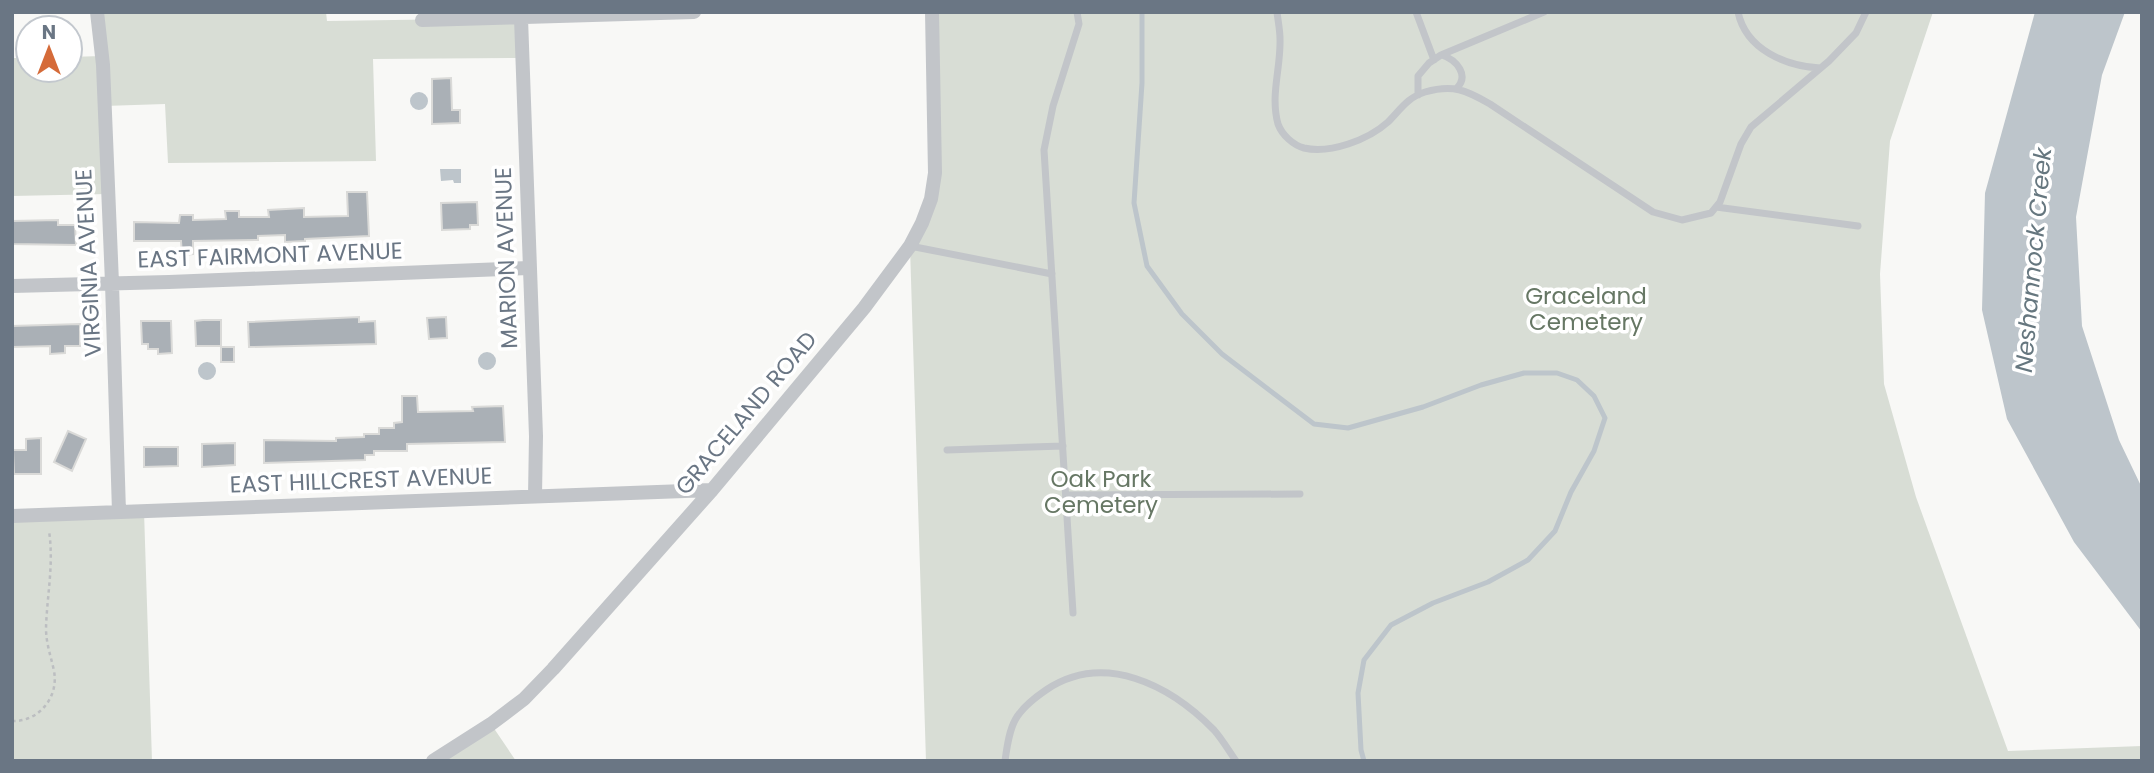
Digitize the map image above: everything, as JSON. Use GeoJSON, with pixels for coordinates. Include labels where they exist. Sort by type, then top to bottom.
{"type":"FeatureCollection","features":[{"type":"Feature","properties":{"kind":"street","name":"VIRGINIA AVENUE"},"geometry":{"type":"LineString","coordinates":[[97,12],[103,65],[119,512]]}},
{"type":"Feature","properties":{"kind":"street"},"geometry":{"type":"LineString","coordinates":[[422,20],[694,12]]}},
{"type":"Feature","properties":{"kind":"street","name":"GRACELAND ROAD"},"geometry":{"type":"LineString","coordinates":[[433,761],[491,724],[524,698],[554,669],[712,490],[864,307],[910,247],[927,211],[935,173],[932,12]]}},
{"type":"Feature","properties":{"kind":"street","name":"MARION AVENUE"},"geometry":{"type":"LineString","coordinates":[[522,18],[536,436],[535,496]]}},
{"type":"Feature","properties":{"kind":"street","name":"EAST FAIRMONT AVENUE"},"geometry":{"type":"LineString","coordinates":[[12,286],[530,268]]}},
{"type":"Feature","properties":{"kind":"street","name":"EAST HILLCREST AVENUE"},"geometry":{"type":"LineString","coordinates":[[12,516],[712,490]]}},
{"type":"Feature","properties":{"kind":"lane"},"geometry":{"type":"LineString","coordinates":[[1073,613],[1044,150],[1053,106],[1079,24],[1077,12]]}},
{"type":"Feature","properties":{"kind":"lane"},"geometry":{"type":"LineString","coordinates":[[1277,12],[1280,40],[1274,107],[1279,127],[1294,145],[1319,151],[1346,145],[1386,124],[1406,102],[1418,95],[1445,88],[1466,90],[1653,212],[1682,220],[1711,212],[1716,207],[1729,181],[1741,144],[1751,127],[1856,33],[1866,12]]}},
{"type":"Feature","properties":{"kind":"lane"},"geometry":{"type":"LineString","coordinates":[[1416,12],[1438,57],[1456,62],[1461,70],[1461,85],[1457,89]]}},
{"type":"Feature","properties":{"kind":"lane"},"geometry":{"type":"LineString","coordinates":[[1418,95],[1418,76],[1438,57],[1544,12]]}},
{"type":"Feature","properties":{"kind":"lane"},"geometry":{"type":"LineString","coordinates":[[1738,12],[1741,24],[1757,45],[1776,58],[1798,66],[1820,68]]}},
{"type":"Feature","properties":{"kind":"lane"},"geometry":{"type":"LineString","coordinates":[[1716,207],[1858,226]]}},
{"type":"Feature","properties":{"kind":"lane"},"geometry":{"type":"LineString","coordinates":[[910,247],[1052,274]]}},
{"type":"Feature","properties":{"kind":"lane"},"geometry":{"type":"LineString","coordinates":[[947,450],[1063,446]]}},
{"type":"Feature","properties":{"kind":"lane"},"geometry":{"type":"LineString","coordinates":[[1066,495],[1300,494]]}},
{"type":"Feature","properties":{"kind":"lane"},"geometry":{"type":"LineString","coordinates":[[1005,761],[1011,726],[1024,705],[1054,685],[1085,673],[1118,674],[1143,681],[1172,696],[1214,731],[1236,761]]}},
{"type":"Feature","properties":{"kind":"path"},"geometry":{"type":"LineString","coordinates":[[12,721],[23,722],[42,711],[54,687],[54,672],[46,632],[51,568],[47,515]]}},
{"type":"Feature","properties":{"kind":"green space"},"geometry":{"type":"Polygon","coordinates":[[[97,12],[326,12],[327,21],[521,18],[522,58],[373,59],[376,161],[168,163],[165,104],[104,106],[108,194],[12,196],[12,58],[14,84],[84,84],[84,57],[101,56],[97,12]]]}},
{"type":"Feature","properties":{"kind":"green space","name":"Graceland Cemetery"},"geometry":{"type":"Polygon","coordinates":[[[932,12],[1933,12],[1890,141],[1880,274],[1884,384],[1916,497],[2008,751],[2142,746],[2142,761],[926,761],[910,247],[931,199],[932,12]]]}},
{"type":"Feature","properties":{"kind":"green space"},"geometry":{"type":"Polygon","coordinates":[[[144,511],[152,761],[12,761],[12,516],[144,511]]]}},
{"type":"Feature","properties":{"kind":"green space"},"geometry":{"type":"Polygon","coordinates":[[[491,724],[516,761],[430,761],[491,724]]]}},
{"type":"Feature","properties":{"kind":"water","name":"Neshannock Creek"},"geometry":{"type":"Polygon","coordinates":[[[2035,12],[2125,12],[2102,75],[2076,217],[2082,326],[2119,440],[2142,488],[2142,632],[2074,542],[2007,419],[1982,310],[1985,193],[2035,12]]]}},
{"type":"Feature","properties":{"kind":"water"},"geometry":{"type":"Polygon","coordinates":[[[419,92],[425,95],[428,101],[425,107],[419,110],[413,107],[410,101],[413,95],[419,92]]]}},
{"type":"Feature","properties":{"kind":"water"},"geometry":{"type":"Polygon","coordinates":[[[440,169],[461,169],[461,183],[454,183],[453,180],[441,181],[440,169]]]}},
{"type":"Feature","properties":{"kind":"water"},"geometry":{"type":"Polygon","coordinates":[[[487,352],[493,355],[496,361],[493,367],[487,370],[481,367],[478,361],[481,355],[487,352]]]}},
{"type":"Feature","properties":{"kind":"water"},"geometry":{"type":"Polygon","coordinates":[[[207,362],[213,365],[216,371],[213,377],[207,380],[201,377],[198,371],[201,365],[207,362]]]}},
{"type":"Feature","properties":{"kind":"building"},"geometry":{"type":"Polygon","coordinates":[[[451,78],[452,110],[460,110],[460,123],[432,124],[432,79],[451,78]]]}},
{"type":"Feature","properties":{"kind":"building"},"geometry":{"type":"Polygon","coordinates":[[[347,192],[367,192],[369,236],[285,242],[285,235],[258,236],[258,240],[193,241],[193,254],[182,255],[181,241],[134,241],[134,222],[179,223],[180,215],[193,215],[193,220],[226,219],[225,211],[239,211],[239,217],[269,217],[268,210],[304,208],[304,217],[348,216],[347,192]]]}},
{"type":"Feature","properties":{"kind":"building"},"geometry":{"type":"Polygon","coordinates":[[[477,202],[478,225],[470,225],[470,229],[442,230],[441,203],[477,202]]]}},
{"type":"Feature","properties":{"kind":"building"},"geometry":{"type":"Polygon","coordinates":[[[58,220],[58,225],[75,225],[76,245],[12,244],[12,221],[58,220]]]}},
{"type":"Feature","properties":{"kind":"building"},"geometry":{"type":"Polygon","coordinates":[[[359,317],[359,322],[375,321],[376,344],[249,347],[248,322],[359,317]]]}},
{"type":"Feature","properties":{"kind":"building"},"geometry":{"type":"Polygon","coordinates":[[[446,317],[447,338],[429,339],[427,318],[446,317]]]}},
{"type":"Feature","properties":{"kind":"building"},"geometry":{"type":"Polygon","coordinates":[[[221,320],[221,346],[196,346],[195,321],[221,320]]]}},
{"type":"Feature","properties":{"kind":"building"},"geometry":{"type":"Polygon","coordinates":[[[141,321],[171,321],[172,353],[158,354],[158,349],[148,349],[148,344],[142,344],[141,321]]]}},
{"type":"Feature","properties":{"kind":"building"},"geometry":{"type":"Polygon","coordinates":[[[80,324],[80,346],[65,346],[65,353],[50,354],[50,346],[12,347],[12,326],[80,324]]]}},
{"type":"Feature","properties":{"kind":"building"},"geometry":{"type":"Polygon","coordinates":[[[221,347],[234,347],[234,362],[221,362],[221,347]]]}},
{"type":"Feature","properties":{"kind":"building"},"geometry":{"type":"Polygon","coordinates":[[[402,396],[417,396],[418,412],[473,411],[472,407],[503,406],[505,442],[407,444],[407,451],[374,451],[374,455],[365,455],[365,460],[264,463],[264,440],[336,441],[336,438],[379,434],[379,428],[394,428],[394,423],[402,422],[402,396]]]}},
{"type":"Feature","properties":{"kind":"building"},"geometry":{"type":"Polygon","coordinates":[[[68,431],[86,439],[72,471],[54,462],[68,431]]]}},
{"type":"Feature","properties":{"kind":"building"},"geometry":{"type":"Polygon","coordinates":[[[41,438],[41,474],[14,474],[13,450],[26,450],[26,439],[41,438]]]}},
{"type":"Feature","properties":{"kind":"building"},"geometry":{"type":"Polygon","coordinates":[[[235,443],[235,465],[202,467],[202,444],[235,443]]]}},
{"type":"Feature","properties":{"kind":"building"},"geometry":{"type":"Polygon","coordinates":[[[144,447],[178,447],[178,466],[144,467],[144,447]]]}},
{"type":"Feature","properties":{"kind":"waterway"},"geometry":{"type":"LineString","coordinates":[[1142,12],[1142,83],[1134,203],[1147,266],[1182,314],[1222,354],[1314,424],[1348,428],[1423,407],[1481,385],[1524,373],[1557,373],[1577,380],[1594,396],[1605,418],[1594,451],[1571,492],[1555,531],[1528,560],[1488,582],[1433,603],[1391,625],[1364,660],[1358,693],[1364,761]]}},
{"type":"Feature","properties":{"kind":"park label","name":"Oak Park Cemetery"},"geometry":{"type":"Point","coordinates":[1101,492]}}]}
